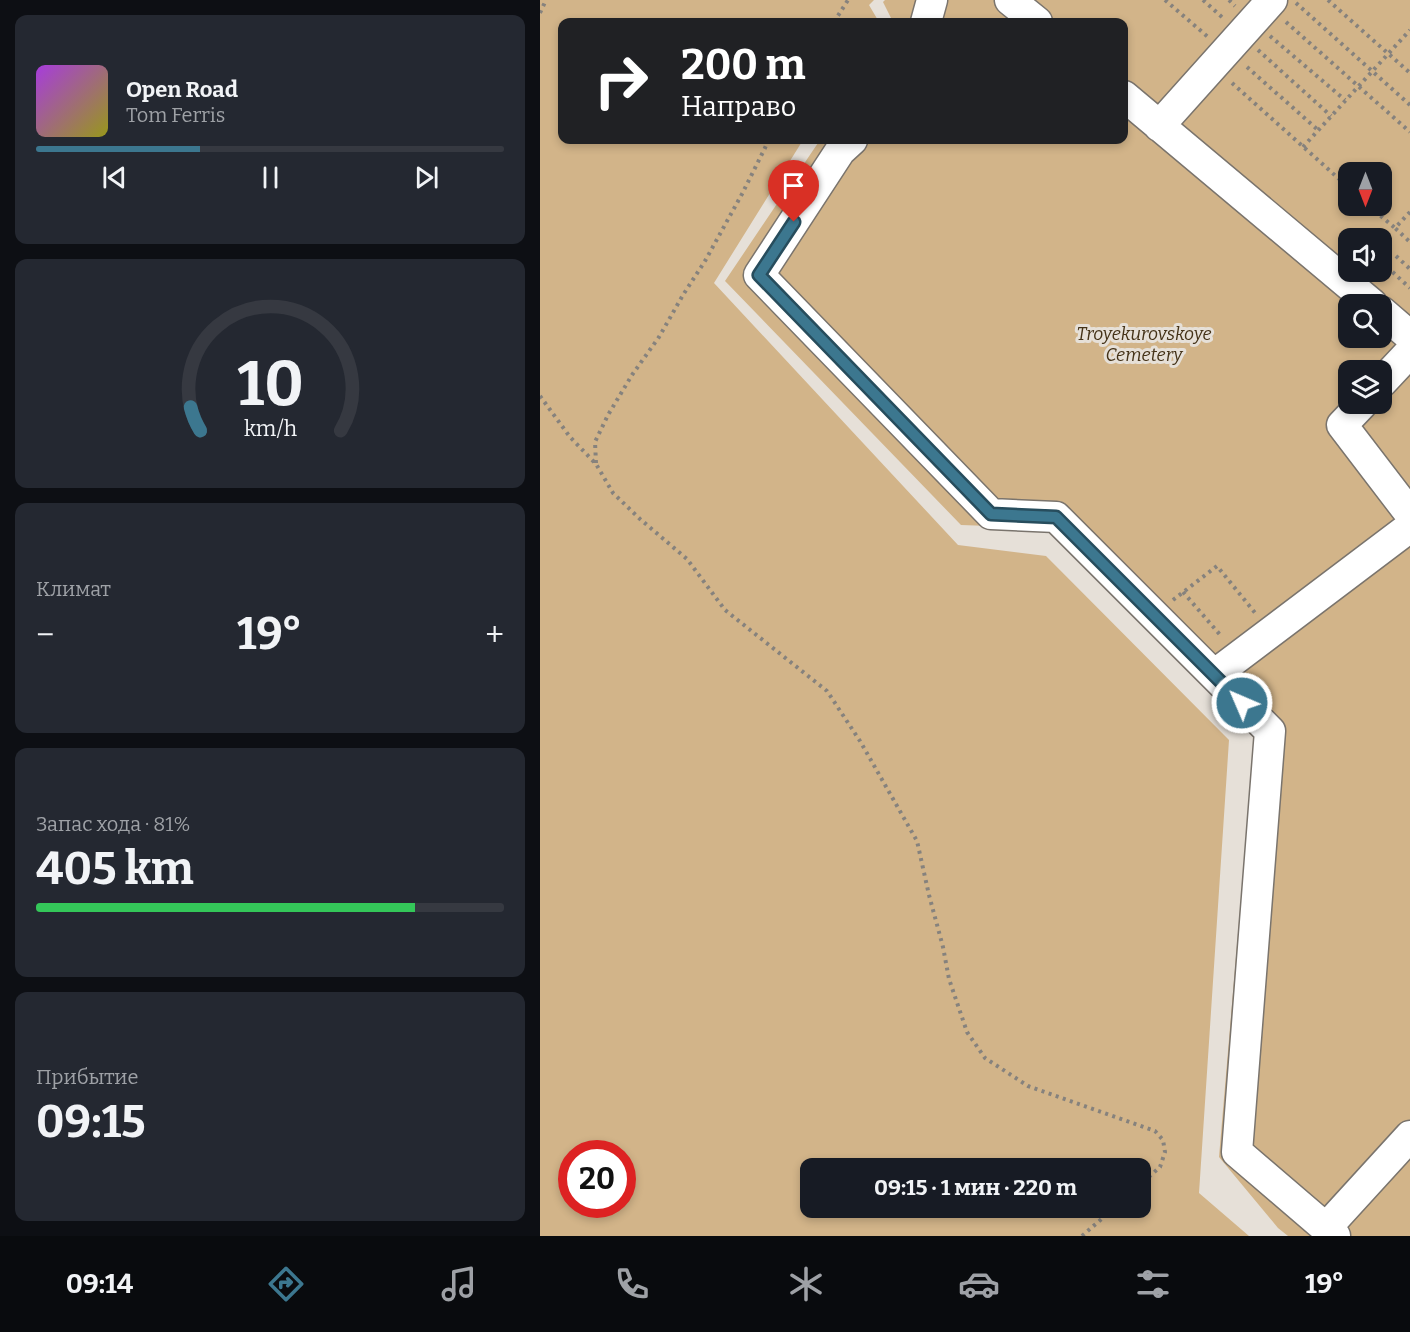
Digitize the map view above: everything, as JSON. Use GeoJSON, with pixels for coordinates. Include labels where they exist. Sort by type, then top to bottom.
{"type":"FeatureCollection","features":[{"type":"Feature","properties":{"kind":"lane"},"geometry":{"type":"LineString","coordinates":[[927,18],[932,0]]}},
{"type":"Feature","properties":{"kind":"lane"},"geometry":{"type":"LineString","coordinates":[[1011,0],[1032,18]]}},
{"type":"Feature","properties":{"kind":"lane"},"geometry":{"type":"LineString","coordinates":[[1160,126],[1249,29]]}},
{"type":"Feature","properties":{"kind":"lane"},"geometry":{"type":"LineString","coordinates":[[1128,99],[1360,294]]}},
{"type":"Feature","properties":{"kind":"lane"},"geometry":{"type":"LineString","coordinates":[[848,144],[840,151],[759,275],[991,514],[1056,517],[1270,731],[1237,1152],[1330,1232],[1409,1138]]}},
{"type":"Feature","properties":{"kind":"lane"},"geometry":{"type":"LineString","coordinates":[[1392,321],[1410,336]]}},
{"type":"Feature","properties":{"kind":"lane"},"geometry":{"type":"LineString","coordinates":[[1392,371],[1410,352]]}},
{"type":"Feature","properties":{"kind":"lane"},"geometry":{"type":"LineString","coordinates":[[1352,414],[1342,425],[1410,514]]}},
{"type":"Feature","properties":{"kind":"lane"},"geometry":{"type":"LineString","coordinates":[[1214,675],[1410,527]]}},
{"type":"Feature","properties":{"kind":"path"},"geometry":{"type":"LineString","coordinates":[[540,12],[546,0]]}},
{"type":"Feature","properties":{"kind":"path"},"geometry":{"type":"LineString","coordinates":[[837,18],[848,0]]}},
{"type":"Feature","properties":{"kind":"path"},"geometry":{"type":"LineString","coordinates":[[1165,0],[1372,71],[1410,105]]}},
{"type":"Feature","properties":{"kind":"path"},"geometry":{"type":"LineString","coordinates":[[1328,0],[1410,73]]}},
{"type":"Feature","properties":{"kind":"path"},"geometry":{"type":"LineString","coordinates":[[1249,29],[1359,86],[1410,132]]}},
{"type":"Feature","properties":{"kind":"path"},"geometry":{"type":"LineString","coordinates":[[1249,29],[1345,100]]}},
{"type":"Feature","properties":{"kind":"path"},"geometry":{"type":"LineString","coordinates":[[1249,29],[1331,116]]}},
{"type":"Feature","properties":{"kind":"path"},"geometry":{"type":"LineString","coordinates":[[1249,29],[1318,130]]}},
{"type":"Feature","properties":{"kind":"path"},"geometry":{"type":"LineString","coordinates":[[1249,29],[1303,147],[1338,178]]}},
{"type":"Feature","properties":{"kind":"path"},"geometry":{"type":"LineString","coordinates":[[1303,147],[1410,30]]}},
{"type":"Feature","properties":{"kind":"path"},"geometry":{"type":"LineString","coordinates":[[596,464],[595,442],[608,415],[632,375],[659,338],[705,261],[766,144]]}},
{"type":"Feature","properties":{"kind":"path"},"geometry":{"type":"LineString","coordinates":[[1395,228],[1410,213]]}},
{"type":"Feature","properties":{"kind":"path"},"geometry":{"type":"LineString","coordinates":[[1381,216],[1410,242]]}},
{"type":"Feature","properties":{"kind":"path"},"geometry":{"type":"LineString","coordinates":[[1396,256],[1410,269]]}},
{"type":"Feature","properties":{"kind":"path"},"geometry":{"type":"LineString","coordinates":[[1392,271],[1410,288]]}},
{"type":"Feature","properties":{"kind":"path"},"geometry":{"type":"LineString","coordinates":[[540,396],[570,437],[596,464],[613,493],[687,559],[725,610],[827,691],[860,741],[917,841],[949,979],[968,1032],[985,1058],[1028,1086],[1155,1131],[1163,1140],[1165,1152],[1161,1167],[1151,1176]]}},
{"type":"Feature","properties":{"kind":"path"},"geometry":{"type":"LineString","coordinates":[[1154,615],[1217,566],[1271,632]]}},
{"type":"Feature","properties":{"kind":"path"},"geometry":{"type":"LineString","coordinates":[[1183,592],[1238,657]]}},
{"type":"Feature","properties":{"kind":"path"},"geometry":{"type":"LineString","coordinates":[[1082,1236],[1103,1218]]}},
{"type":"Feature","properties":{"kind":"green space"},"geometry":{"type":"Polygon","coordinates":[[[540,0],[874,0],[869,5],[877,18],[558,18],[558,144],[801,144],[714,283],[958,545],[1046,556],[1229,740],[1199,1193],[1249,1236],[540,1236],[540,0]]]}},
{"type":"Feature","properties":{"kind":"green space","name":"Troyekurovskoye Cemetery"},"geometry":{"type":"Polygon","coordinates":[[[885,0],[1410,0],[1410,1236],[1288,1236],[1278,1228],[1219,1157],[1255,733],[1052,528],[961,525],[725,281],[817,144],[1128,144],[1128,18],[891,18],[883,2],[885,0]]]}},
{"type":"Feature","properties":{"kind":"route"},"geometry":{"type":"LineString","coordinates":[[794,222],[759,275],[991,514],[1056,517],[1242,703]]}}]}
